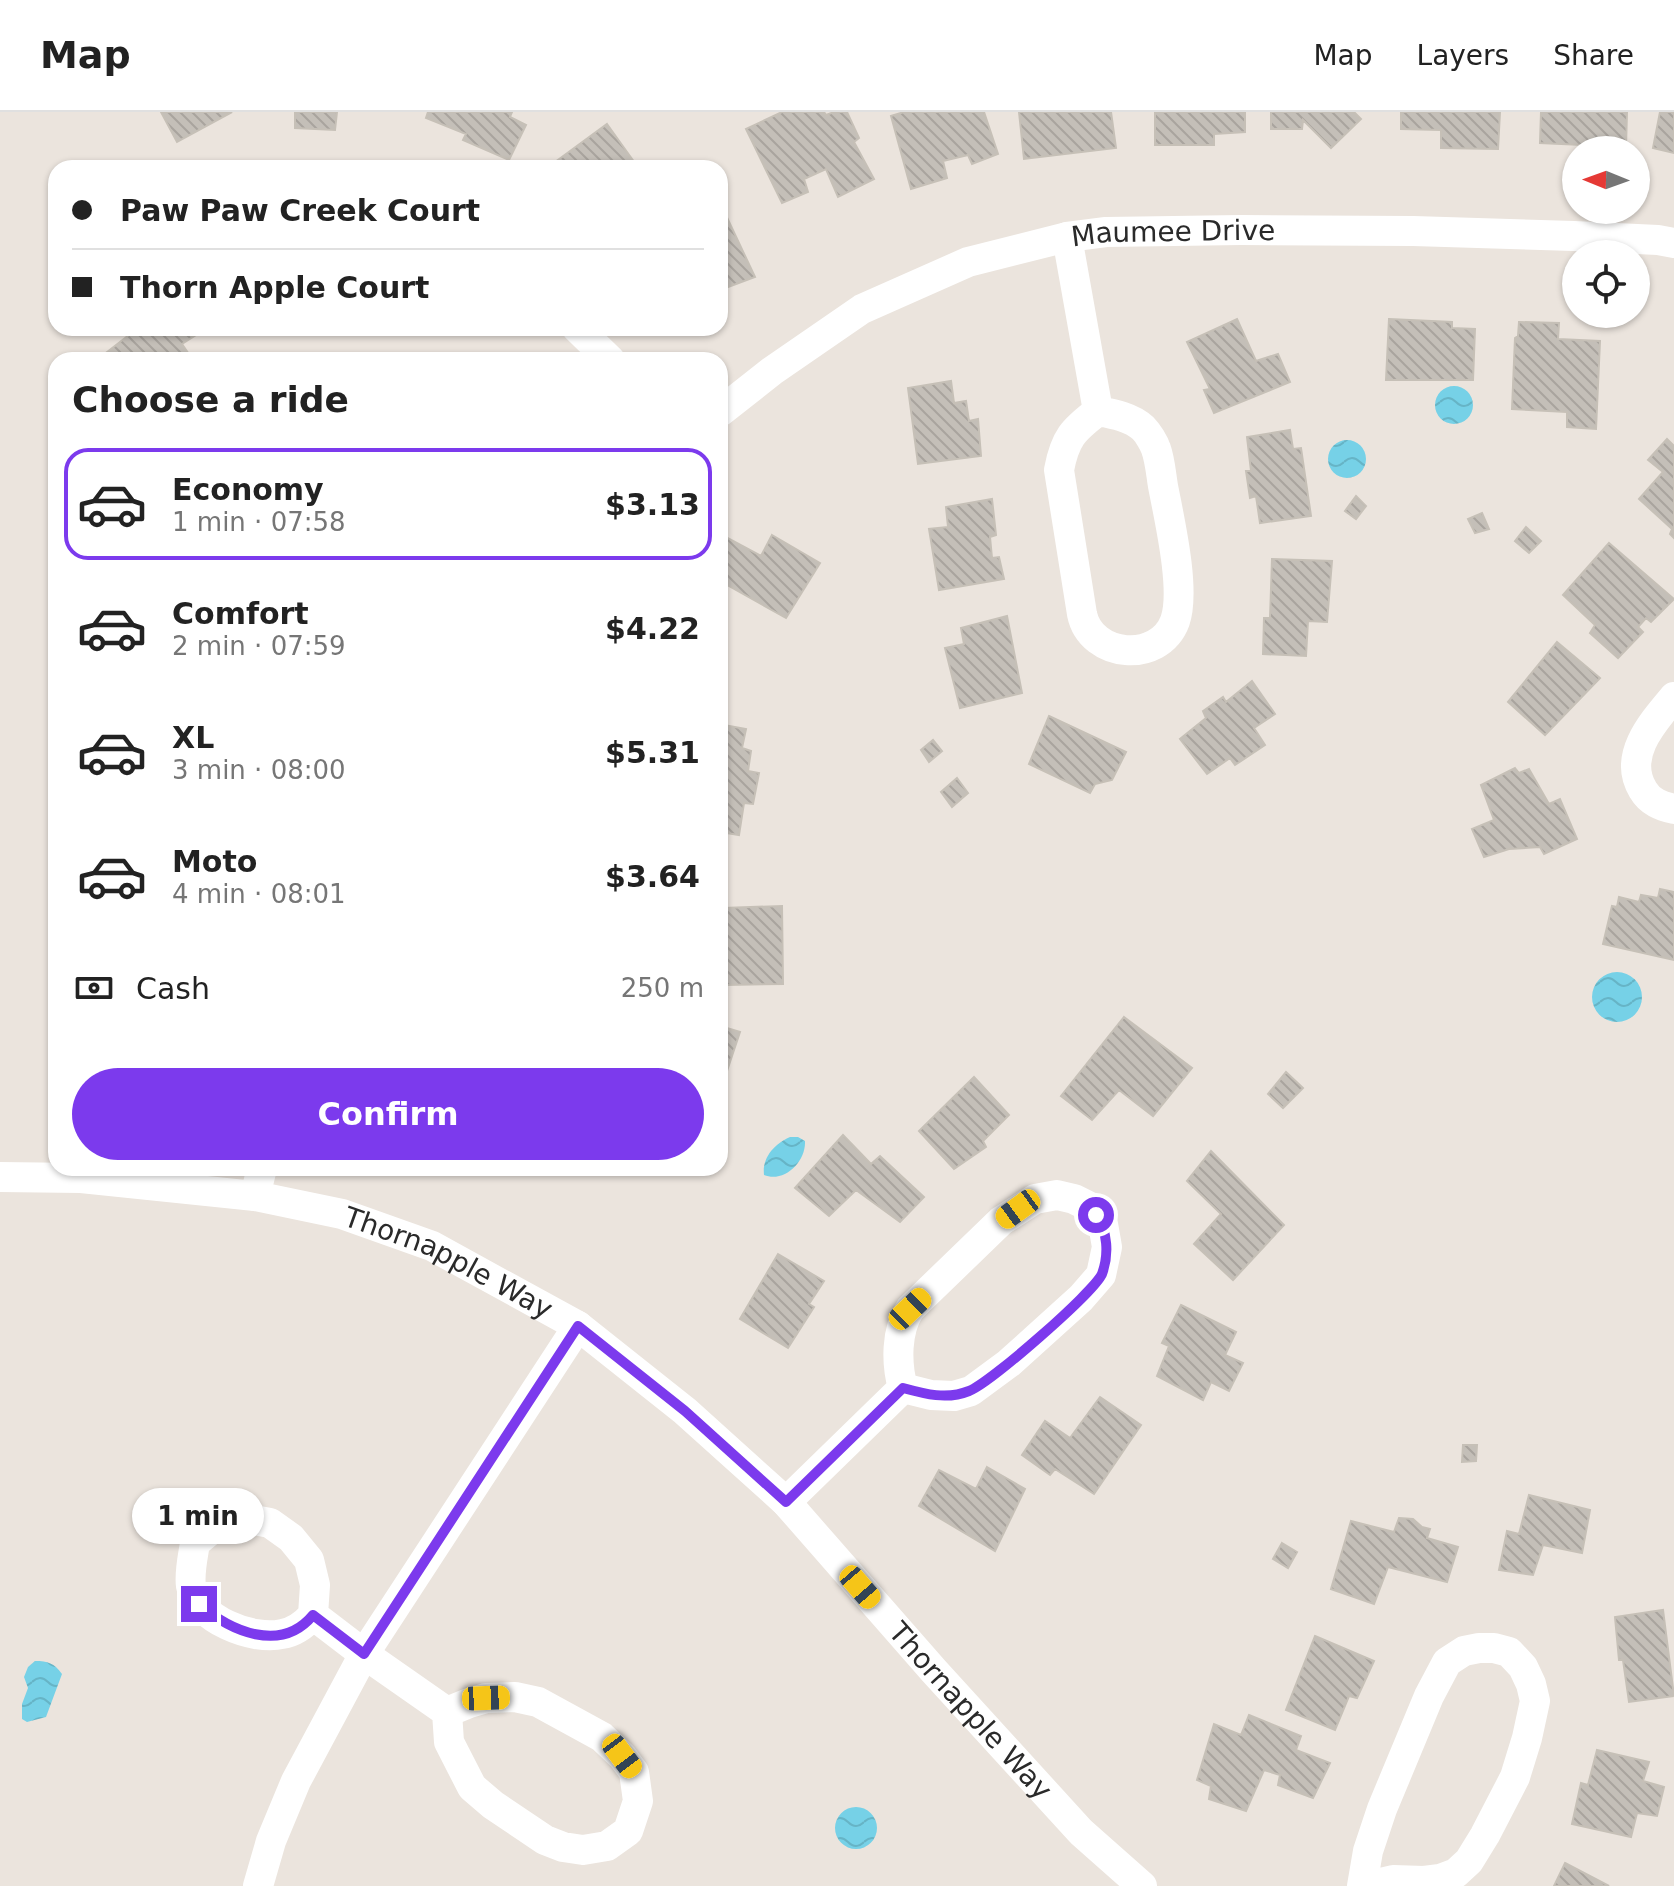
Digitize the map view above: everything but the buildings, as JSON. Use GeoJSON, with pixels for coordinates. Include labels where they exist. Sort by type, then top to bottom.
{"type":"FeatureCollection","features":[{"type":"Feature","properties":{"kind":"street","name":"Maumee Drive"},"geometry":{"type":"LineString","coordinates":[[728,406],[862,309],[968,262],[1067,237],[1106,232],[1214,230],[1413,231],[1674,243]]}},
{"type":"Feature","properties":{"kind":"street"},"geometry":{"type":"LineString","coordinates":[[1067,237],[1098,411]]}},
{"type":"Feature","properties":{"kind":"street"},"geometry":{"type":"LineString","coordinates":[[585,336],[602,352]]}},
{"type":"Feature","properties":{"kind":"street"},"geometry":{"type":"LineString","coordinates":[[1098,411],[1132,421],[1145,430],[1156,449],[1176,560],[1178,594],[1175,621],[1161,641],[1140,651],[1110,647],[1083,622],[1059,470],[1063,451],[1077,427],[1098,411]]}},
{"type":"Feature","properties":{"kind":"street"},"geometry":{"type":"LineString","coordinates":[[1674,697],[1650,726],[1639,748],[1634,769],[1648,799],[1674,809]]}},
{"type":"Feature","properties":{"kind":"street","name":"Thornapple Way"},"geometry":{"type":"LineString","coordinates":[[0,1177],[258,1182],[432,1246],[578,1326],[685,1411],[786,1502],[1072,1823],[1142,1886]]}},
{"type":"Feature","properties":{"kind":"street"},"geometry":{"type":"LineString","coordinates":[[1057,1195],[1092,1208],[1103,1224],[1107,1247],[1101,1275],[1081,1298],[1021,1353],[971,1391],[954,1396],[931,1395],[903,1388],[899,1373],[903,1320],[910,1309],[991,1231],[1035,1199],[1057,1195]]}},
{"type":"Feature","properties":{"kind":"street"},"geometry":{"type":"LineString","coordinates":[[258,1886],[271,1841],[296,1781],[364,1654],[578,1326]]}},
{"type":"Feature","properties":{"kind":"street"},"geometry":{"type":"LineString","coordinates":[[786,1502],[903,1388]]}},
{"type":"Feature","properties":{"kind":"street"},"geometry":{"type":"LineString","coordinates":[[243,1518],[270,1523],[291,1538],[309,1560],[315,1585],[313,1615],[305,1625],[283,1634],[258,1635],[215,1618],[199,1604],[191,1587],[195,1543],[218,1524],[243,1518]]}},
{"type":"Feature","properties":{"kind":"street"},"geometry":{"type":"LineString","coordinates":[[313,1615],[447,1712]]}},
{"type":"Feature","properties":{"kind":"street"},"geometry":{"type":"LineString","coordinates":[[1479,1648],[1509,1652],[1523,1667],[1535,1701],[1515,1777],[1469,1861],[1456,1873],[1440,1879],[1393,1880],[1364,1886],[1368,1851],[1382,1809],[1429,1696],[1447,1662],[1464,1651],[1479,1648]]}},
{"type":"Feature","properties":{"kind":"street"},"geometry":{"type":"LineString","coordinates":[[515,1697],[538,1702],[602,1737],[634,1772],[638,1801],[628,1831],[607,1846],[583,1850],[545,1840],[516,1821],[472,1787],[449,1742],[447,1712],[486,1698],[515,1697]]}},
{"type":"Feature","properties":{"kind":"water"},"geometry":{"type":"Polygon","coordinates":[[[1454,386],[1468,391],[1473,405],[1468,419],[1454,424],[1440,419],[1435,405],[1440,391],[1454,386]]]}},
{"type":"Feature","properties":{"kind":"water"},"geometry":{"type":"Polygon","coordinates":[[[1347,440],[1361,445],[1366,459],[1361,473],[1347,478],[1333,473],[1328,459],[1333,445],[1347,440]]]}},
{"type":"Feature","properties":{"kind":"water"},"geometry":{"type":"Polygon","coordinates":[[[1617,972],[1635,979],[1642,997],[1635,1015],[1617,1022],[1599,1015],[1592,997],[1599,979],[1617,972]]]}},
{"type":"Feature","properties":{"kind":"water"},"geometry":{"type":"Polygon","coordinates":[[[790,1137],[805,1141],[798,1163],[779,1176],[764,1175],[770,1152],[790,1137]]]}},
{"type":"Feature","properties":{"kind":"water"},"geometry":{"type":"Polygon","coordinates":[[[35,1661],[50,1663],[62,1674],[46,1717],[27,1722],[22,1719],[22,1704],[28,1688],[24,1677],[35,1661]]]}},
{"type":"Feature","properties":{"kind":"water"},"geometry":{"type":"Polygon","coordinates":[[[856,1807],[871,1813],[877,1828],[871,1843],[856,1849],[841,1843],[835,1828],[841,1813],[856,1807]]]}},
{"type":"Feature","properties":{"kind":"route"},"geometry":{"type":"LineString","coordinates":[[199,1604],[215,1618],[258,1635],[283,1634],[305,1625],[313,1615],[364,1654],[578,1326],[685,1411],[786,1502],[903,1388],[931,1395],[954,1396],[971,1391],[1033,1343],[1101,1275],[1107,1247],[1103,1224],[1096,1215]]}}]}
